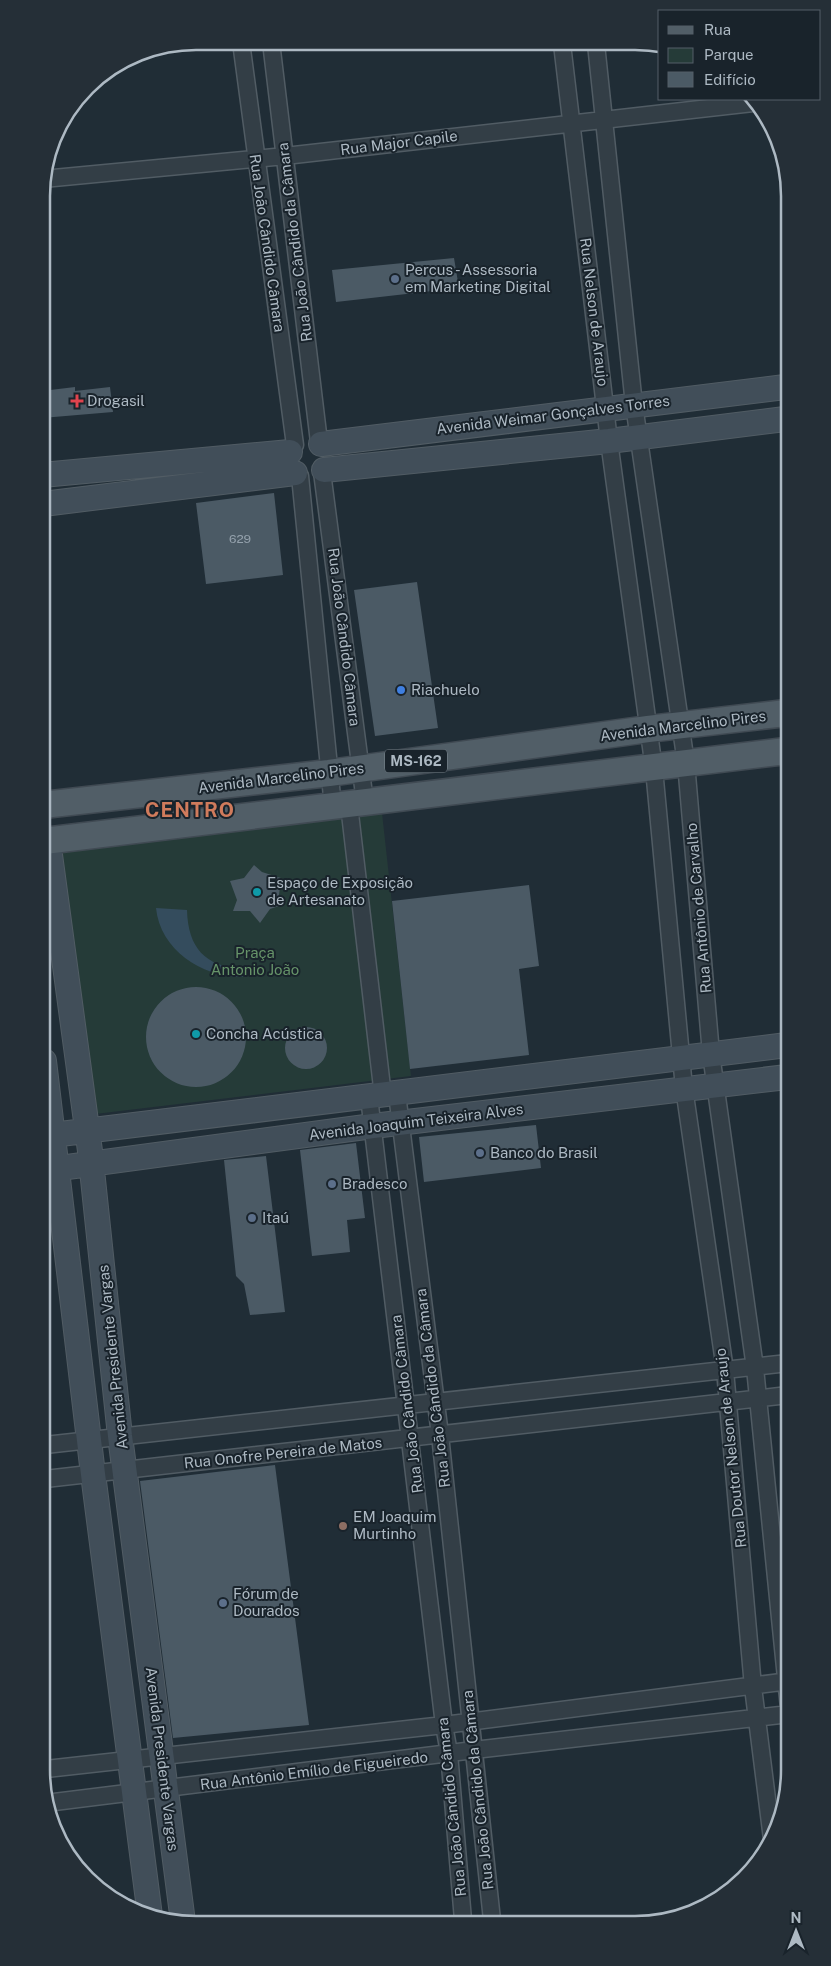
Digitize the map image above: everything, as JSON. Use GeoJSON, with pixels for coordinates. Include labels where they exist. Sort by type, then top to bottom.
{"type":"FeatureCollection","features":[{"type":"Feature","properties":{"kind":"main road","name":"Avenida Weimar Gonçalves Torres"},"geometry":{"type":"LineString","coordinates":[[320,443],[781,387]]}},
{"type":"Feature","properties":{"kind":"main road","name":"Avenida Weimar Gonçalves Torres"},"geometry":{"type":"LineString","coordinates":[[50,475],[304,465],[609,441],[781,419]]}},
{"type":"Feature","properties":{"kind":"main road"},"geometry":{"type":"LineString","coordinates":[[304,465],[327,454],[320,443]]}},
{"type":"Feature","properties":{"kind":"main road","name":"Avenida Weimar Gonçalves Torres"},"geometry":{"type":"LineString","coordinates":[[50,503],[304,465]]}},
{"type":"Feature","properties":{"kind":"main road","name":"Avenida Marcelino Pires"},"geometry":{"type":"LineString","coordinates":[[50,800],[329,773],[648,729],[781,714]]}},
{"type":"Feature","properties":{"kind":"main road"},"geometry":{"type":"LineString","coordinates":[[654,769],[686,762],[781,752]]}},
{"type":"Feature","properties":{"kind":"main road","name":"MS-162"},"geometry":{"type":"LineString","coordinates":[[50,841],[654,769]]}},
{"type":"Feature","properties":{"kind":"main road","name":"Avenida Presidente Vargas"},"geometry":{"type":"LineString","coordinates":[[50,869],[92,1163],[120,1436],[182,1915]]}},
{"type":"Feature","properties":{"kind":"main road","name":"Avenida Joaquim Teixeira Alves"},"geometry":{"type":"LineString","coordinates":[[50,1135],[781,1046]]}},
{"type":"Feature","properties":{"kind":"main road","name":"Avenida Joaquim Teixeira Alves"},"geometry":{"type":"LineString","coordinates":[[51,1170],[372,1126],[781,1078]]}},
{"type":"Feature","properties":{"kind":"main road","name":"Avenida Presidente Vargas"},"geometry":{"type":"LineString","coordinates":[[50,1152],[90,1439],[149,1908]]}},
{"type":"Feature","properties":{"kind":"street","name":"Rua João Cândido Câmara"},"geometry":{"type":"LineString","coordinates":[[242,50],[255,159],[304,465],[361,768],[349,805],[383,1095],[372,1126],[412,1440],[444,1725],[450,1753],[463,1916]]}},
{"type":"Feature","properties":{"kind":"street","name":"Rua João Cândido da Câmara"},"geometry":{"type":"LineString","coordinates":[[272,50],[320,443]]}},
{"type":"Feature","properties":{"kind":"street","name":"Rua Nelson de Araujo"},"geometry":{"type":"LineString","coordinates":[[563,50],[609,441],[654,769]]}},
{"type":"Feature","properties":{"kind":"street","name":"Rua Nelson de Araujo"},"geometry":{"type":"LineString","coordinates":[[597,50],[638,437],[681,726]]}},
{"type":"Feature","properties":{"kind":"street","name":"Rua Major Capile"},"geometry":{"type":"LineString","coordinates":[[51,179],[285,156],[747,103]]}},
{"type":"Feature","properties":{"kind":"street","name":"Rua João Cândido Câmara"},"geometry":{"type":"LineString","coordinates":[[304,465],[329,773],[349,805]]}},
{"type":"Feature","properties":{"kind":"street","name":"Rua Antônio de Carvalho"},"geometry":{"type":"LineString","coordinates":[[681,726],[686,762],[711,1054]]}},
{"type":"Feature","properties":{"kind":"street"},"geometry":{"type":"LineString","coordinates":[[654,769],[681,1057]]}},
{"type":"Feature","properties":{"kind":"street","name":"Rua Doutor Nelson de Araujo"},"geometry":{"type":"LineString","coordinates":[[711,1054],[755,1368],[781,1617]]}},
{"type":"Feature","properties":{"kind":"street","name":"Rua Doutor Nelson de Araujo"},"geometry":{"type":"LineString","coordinates":[[681,1057],[725,1370],[753,1686],[770,1825]]}},
{"type":"Feature","properties":{"kind":"street","name":"Rua João Cândido da Câmara"},"geometry":{"type":"LineString","coordinates":[[383,1095],[401,1124],[440,1435],[492,1916]]}},
{"type":"Feature","properties":{"kind":"street"},"geometry":{"type":"LineString","coordinates":[[50,1444],[781,1364]]}},
{"type":"Feature","properties":{"kind":"street","name":"Rua Onofre Pereira de Matos"},"geometry":{"type":"LineString","coordinates":[[50,1479],[412,1440],[440,1435],[781,1396]]}},
{"type":"Feature","properties":{"kind":"street","name":"Rua Antônio Emílio de Figueiredo"},"geometry":{"type":"LineString","coordinates":[[50,1770],[162,1755],[444,1725],[781,1682]]}},
{"type":"Feature","properties":{"kind":"street","name":"Rua Antônio Emílio de Figueiredo"},"geometry":{"type":"LineString","coordinates":[[54,1803],[474,1750],[781,1715]]}},
{"type":"Feature","properties":{"kind":"green space","name":"Praça Antonio João"},"geometry":{"type":"Polygon","coordinates":[[[382,813],[411,1076],[95,1114],[61,853],[382,813]]]}},
{"type":"Feature","properties":{"kind":"water"},"geometry":{"type":"Polygon","coordinates":[[[156,908],[187,910],[191,935],[201,953],[218,964],[242,969],[243,977],[213,973],[186,959],[166,937],[159,923],[156,908]]]}},
{"type":"Feature","properties":{"kind":"building","name":"Percus - Assessoria em Marketing Digital"},"geometry":{"type":"Polygon","coordinates":[[[454,258],[459,288],[336,302],[332,270],[454,258]]]}},
{"type":"Feature","properties":{"kind":"building","name":"Drogasil"},"geometry":{"type":"Polygon","coordinates":[[[75,387],[75,391],[110,387],[113,412],[50,417],[50,390],[75,387]]]}},
{"type":"Feature","properties":{"kind":"building"},"geometry":{"type":"Polygon","coordinates":[[[274,493],[283,575],[206,584],[196,503],[274,493]]]}},
{"type":"Feature","properties":{"kind":"building"},"geometry":{"type":"Polygon","coordinates":[[[417,582],[438,728],[375,736],[354,590],[417,582]]]}},
{"type":"Feature","properties":{"kind":"building","name":"Espaço de Exposição de Artesanato"},"geometry":{"type":"Polygon","coordinates":[[[254,865],[262,872],[281,878],[279,895],[282,905],[270,909],[260,923],[250,911],[233,911],[237,900],[230,881],[244,878],[254,865]]]}},
{"type":"Feature","properties":{"kind":"building"},"geometry":{"type":"Polygon","coordinates":[[[529,885],[539,966],[519,969],[529,1055],[410,1069],[392,901],[529,885]]]}},
{"type":"Feature","properties":{"kind":"building","name":"Concha Acústica"},"geometry":{"type":"Polygon","coordinates":[[[196,987],[215,991],[232,1001],[242,1018],[246,1037],[242,1056],[232,1073],[215,1083],[196,1087],[177,1083],[160,1073],[150,1056],[146,1037],[150,1018],[160,1001],[177,991],[196,987]]]}},
{"type":"Feature","properties":{"kind":"building"},"geometry":{"type":"Polygon","coordinates":[[[310,1027],[318,1030],[324,1036],[327,1048],[324,1060],[318,1066],[302,1069],[294,1066],[288,1060],[285,1044],[288,1036],[294,1030],[310,1027]]]}},
{"type":"Feature","properties":{"kind":"building","name":"Banco do Brasil"},"geometry":{"type":"Polygon","coordinates":[[[536,1125],[541,1168],[424,1182],[419,1137],[536,1125]]]}},
{"type":"Feature","properties":{"kind":"building","name":"Bradesco"},"geometry":{"type":"Polygon","coordinates":[[[356,1143],[365,1218],[347,1220],[350,1252],[312,1256],[300,1150],[356,1143]]]}},
{"type":"Feature","properties":{"kind":"building","name":"Itaú"},"geometry":{"type":"Polygon","coordinates":[[[266,1156],[285,1312],[250,1315],[244,1284],[236,1276],[224,1160],[266,1156]]]}},
{"type":"Feature","properties":{"kind":"building","name":"Fórum de Dourados"},"geometry":{"type":"Polygon","coordinates":[[[275,1465],[309,1725],[173,1738],[140,1481],[275,1465]]]}},
{"type":"Feature","properties":{"kind":"place","name":"Percus - Assessoria em Marketing Digital"},"geometry":{"type":"Point","coordinates":[395,279]}},
{"type":"Feature","properties":{"kind":"place","name":"Drogasil"},"geometry":{"type":"Point","coordinates":[77,401]}},
{"type":"Feature","properties":{"kind":"place","name":"Riachuelo"},"geometry":{"type":"Point","coordinates":[401,690]}},
{"type":"Feature","properties":{"kind":"place","name":"Espaço de Exposição de Artesanato"},"geometry":{"type":"Point","coordinates":[257,892]}},
{"type":"Feature","properties":{"kind":"place","name":"Concha Acústica"},"geometry":{"type":"Point","coordinates":[196,1034]}},
{"type":"Feature","properties":{"kind":"place","name":"Banco do Brasil"},"geometry":{"type":"Point","coordinates":[480,1153]}},
{"type":"Feature","properties":{"kind":"place","name":"Bradesco"},"geometry":{"type":"Point","coordinates":[332,1184]}},
{"type":"Feature","properties":{"kind":"place","name":"Itaú"},"geometry":{"type":"Point","coordinates":[252,1218]}},
{"type":"Feature","properties":{"kind":"place","name":"EM Joaquim Murtinho"},"geometry":{"type":"Point","coordinates":[343,1526]}},
{"type":"Feature","properties":{"kind":"place","name":"Fórum de Dourados"},"geometry":{"type":"Point","coordinates":[223,1603]}},
{"type":"Feature","properties":{"kind":"district","name":"CENTRO"},"geometry":{"type":"Point","coordinates":[190,810]}}]}
